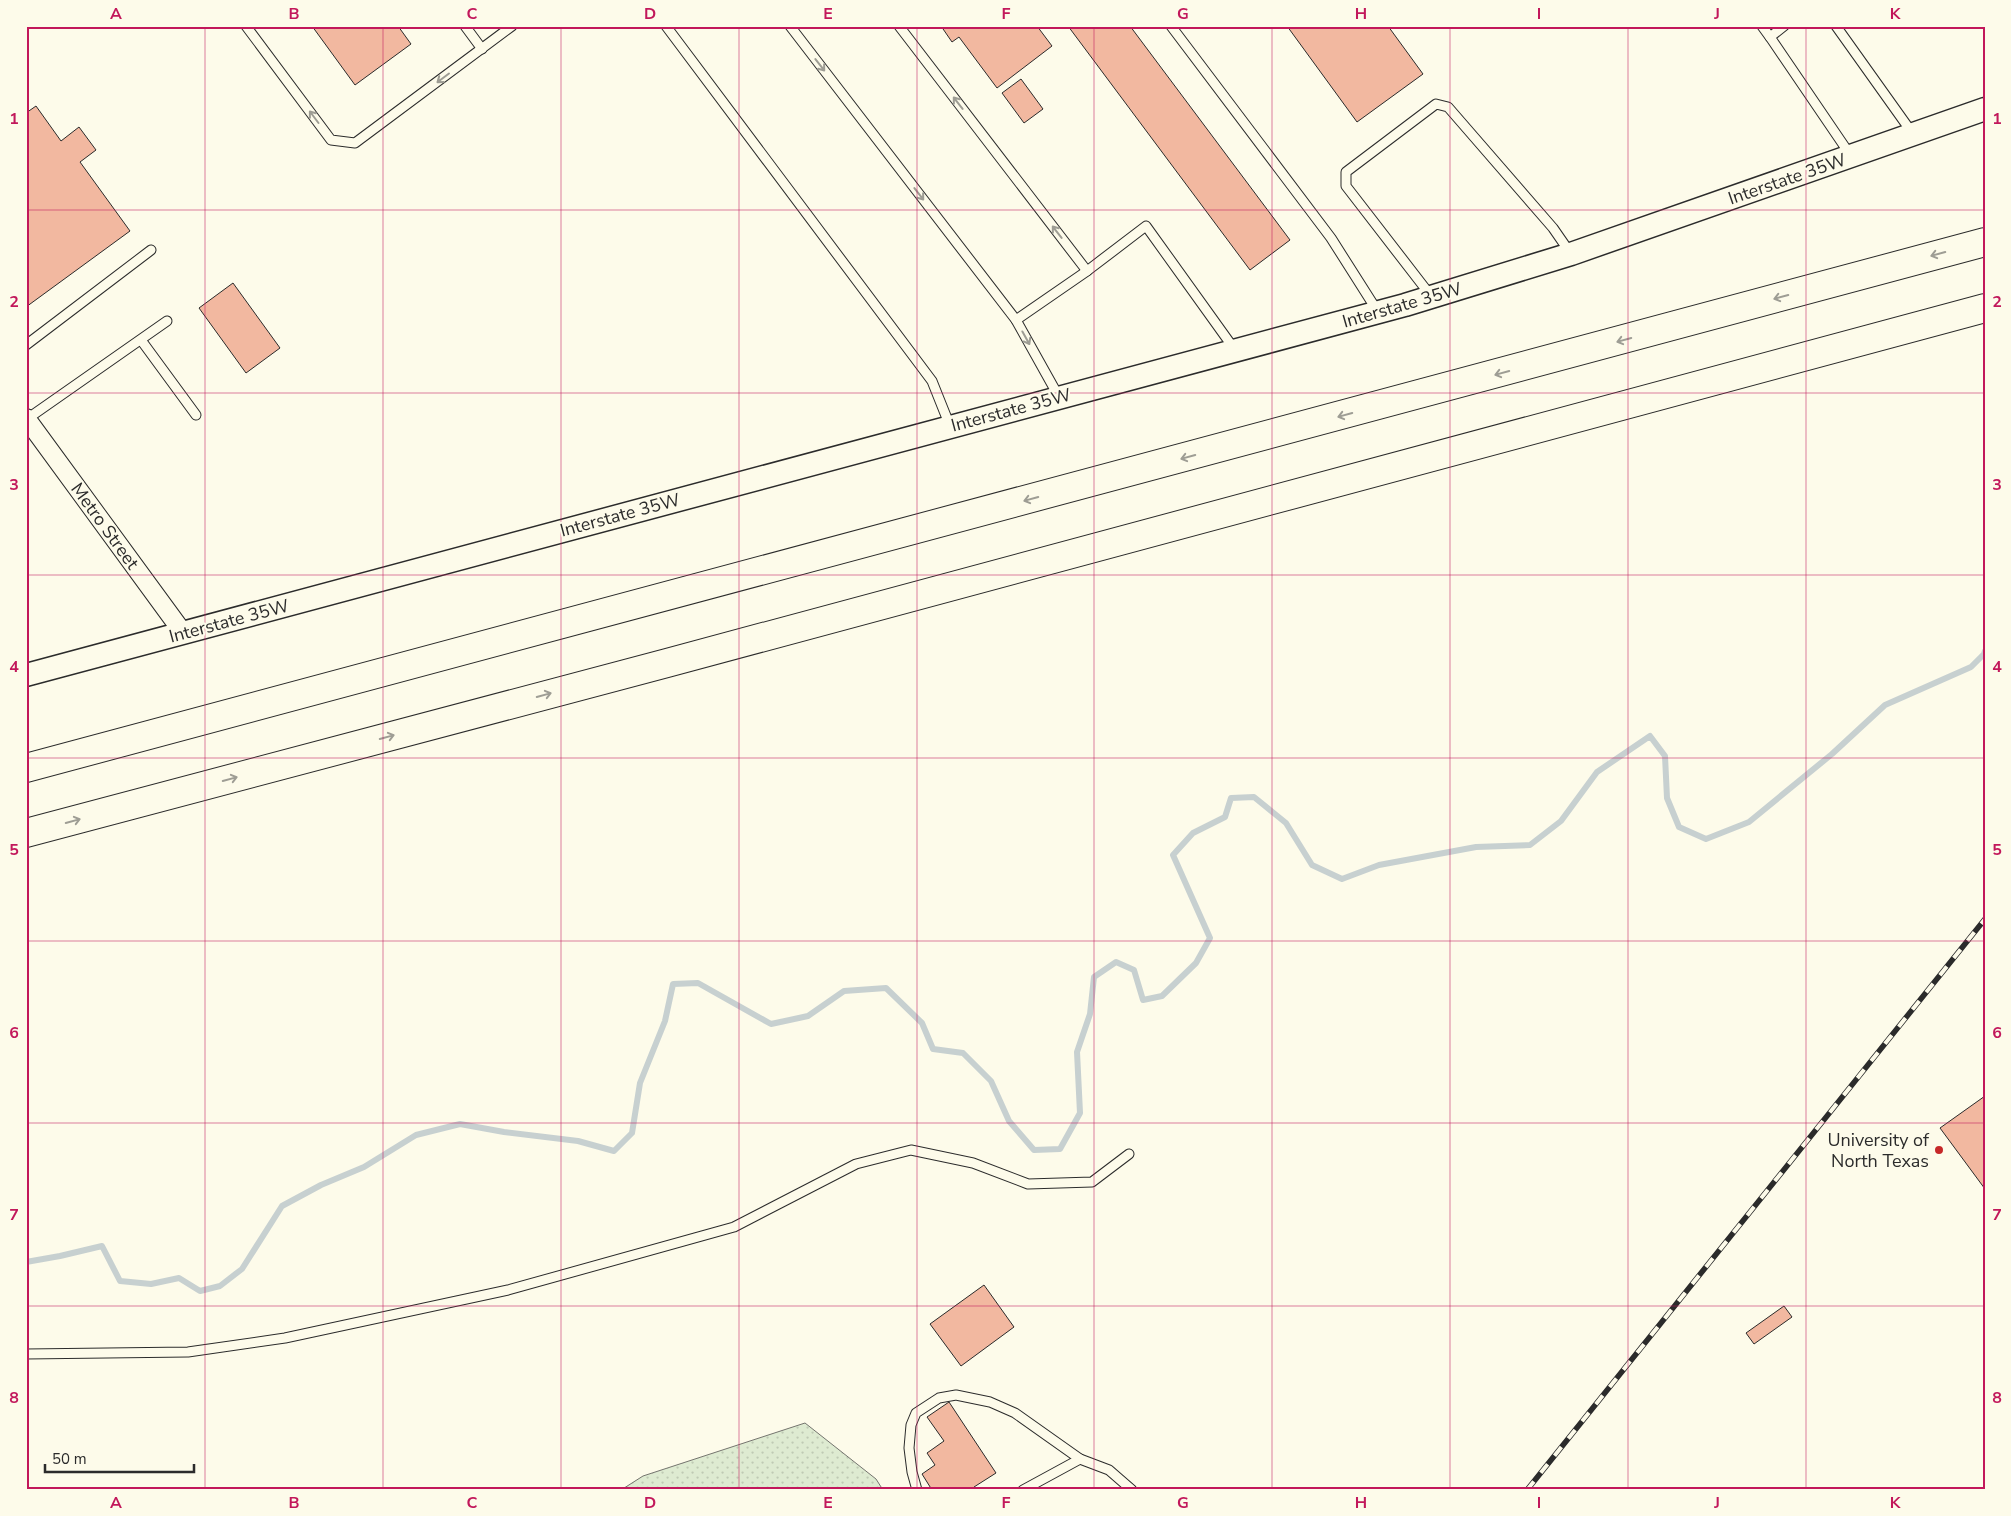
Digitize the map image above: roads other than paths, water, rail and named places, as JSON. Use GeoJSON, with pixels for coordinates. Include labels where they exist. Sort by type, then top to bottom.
{"type":"FeatureCollection","features":[{"type":"Feature","properties":{"kind":"highway"},"geometry":{"type":"LineString","coordinates":[[26,768],[1985,242]]}},
{"type":"Feature","properties":{"kind":"highway"},"geometry":{"type":"LineString","coordinates":[[26,833],[687,658],[1985,308]]}},
{"type":"Feature","properties":{"kind":"street","name":"Interstate 35W"},"geometry":{"type":"LineString","coordinates":[[26,675],[1431,297],[1571,254],[1985,109]]}},
{"type":"Feature","properties":{"kind":"street","name":"Metro Street"},"geometry":{"type":"LineString","coordinates":[[26,419],[184,634]]}},
{"type":"Feature","properties":{"kind":"lane"},"geometry":{"type":"LineString","coordinates":[[246,26],[331,140],[355,143],[512,26]]}},
{"type":"Feature","properties":{"kind":"lane"},"geometry":{"type":"LineString","coordinates":[[466,26],[482,48]]}},
{"type":"Feature","properties":{"kind":"lane"},"geometry":{"type":"LineString","coordinates":[[666,26],[932,381],[950,426]]}},
{"type":"Feature","properties":{"kind":"lane"},"geometry":{"type":"LineString","coordinates":[[790,26],[1016,320],[1059,397]]}},
{"type":"Feature","properties":{"kind":"lane"},"geometry":{"type":"LineString","coordinates":[[899,26],[1087,271]]}},
{"type":"Feature","properties":{"kind":"lane"},"geometry":{"type":"LineString","coordinates":[[1171,26],[1331,238],[1378,312]]}},
{"type":"Feature","properties":{"kind":"lane"},"geometry":{"type":"LineString","coordinates":[[1762,26],[1851,156]]}},
{"type":"Feature","properties":{"kind":"lane"},"geometry":{"type":"LineString","coordinates":[[1770,37],[1784,26]]}},
{"type":"Feature","properties":{"kind":"lane"},"geometry":{"type":"LineString","coordinates":[[1836,26],[1914,134]]}},
{"type":"Feature","properties":{"kind":"lane"},"geometry":{"type":"LineString","coordinates":[[1431,297],[1346,186],[1346,172],[1436,104],[1448,107],[1552,228],[1571,254]]}},
{"type":"Feature","properties":{"kind":"lane"},"geometry":{"type":"LineString","coordinates":[[1016,320],[1087,271],[1146,226],[1236,351]]}},
{"type":"Feature","properties":{"kind":"lane"},"geometry":{"type":"LineString","coordinates":[[26,345],[151,250]]}},
{"type":"Feature","properties":{"kind":"lane"},"geometry":{"type":"LineString","coordinates":[[26,419],[166,322]]}},
{"type":"Feature","properties":{"kind":"lane"},"geometry":{"type":"LineString","coordinates":[[140,340],[196,415]]}},
{"type":"Feature","properties":{"kind":"lane"},"geometry":{"type":"LineString","coordinates":[[26,1354],[188,1352],[285,1338],[508,1290],[734,1227],[856,1164],[911,1150],[973,1163],[1028,1184],[1092,1182],[1129,1154]]}},
{"type":"Feature","properties":{"kind":"lane"},"geometry":{"type":"LineString","coordinates":[[917,1490],[912,1472],[909,1448],[911,1425],[916,1413],[939,1398],[956,1395],[990,1402],[1015,1413],[1080,1459],[1109,1470],[1132,1490]]}},
{"type":"Feature","properties":{"kind":"lane"},"geometry":{"type":"LineString","coordinates":[[1023,1490],[1080,1459]]}},
{"type":"Feature","properties":{"kind":"waterway"},"geometry":{"type":"LineString","coordinates":[[26,1262],[102,1246],[120,1281],[151,1284],[179,1278],[200,1291],[220,1286],[242,1269],[282,1206],[321,1185],[364,1167],[416,1135],[460,1124],[504,1132],[578,1141],[614,1151],[632,1133],[640,1083],[665,1021],[673,984],[698,983],[771,1024],[808,1016],[844,991],[886,988],[922,1023],[933,1049],[963,1053],[991,1081],[1009,1121],[1034,1150],[1060,1149],[1080,1113],[1077,1052],[1090,1014],[1094,977],[1116,962],[1134,970],[1143,1000],[1162,996],[1196,963],[1210,938],[1173,855],[1193,833],[1225,817],[1231,798],[1254,797],[1286,823],[1312,865],[1342,879],[1379,865],[1476,847],[1530,845],[1561,821],[1597,772],[1650,736],[1665,756],[1667,798],[1679,827],[1706,839],[1749,822],[1832,754],[1885,705],[1971,667],[1985,651]]}},
{"type":"Feature","properties":{"kind":"railway"},"geometry":{"type":"LineString","coordinates":[[1527,1490],[1985,919]]}},
{"type":"Feature","properties":{"kind":"place","name":"University of North Texas"},"geometry":{"type":"Point","coordinates":[1939,1150]}}]}
